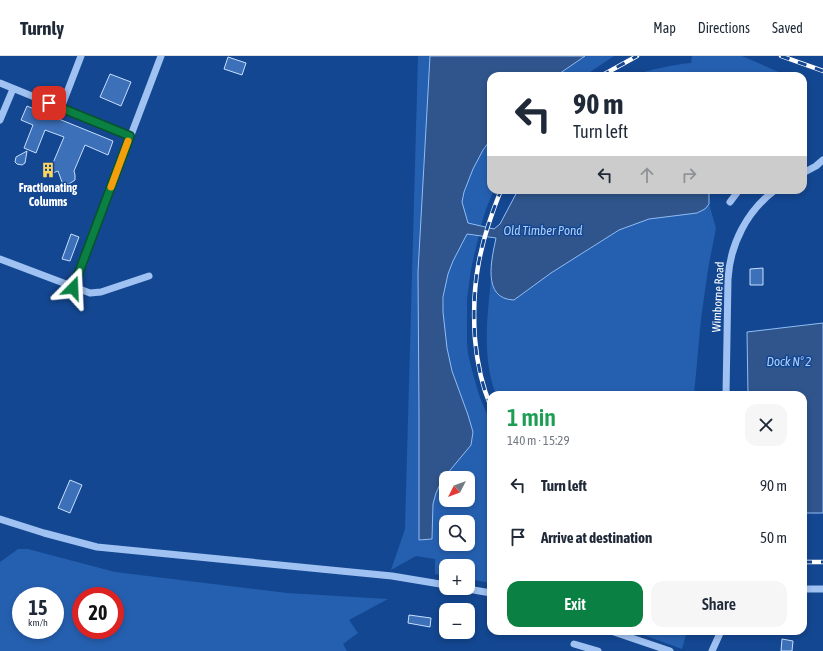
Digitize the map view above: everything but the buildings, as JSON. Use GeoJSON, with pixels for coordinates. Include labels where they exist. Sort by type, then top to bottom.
{"type":"FeatureCollection","features":[{"type":"Feature","properties":{"kind":"street"},"geometry":{"type":"LineString","coordinates":[[61,108],[81,56]]}},
{"type":"Feature","properties":{"kind":"street"},"geometry":{"type":"LineString","coordinates":[[73,288],[161,56]]}},
{"type":"Feature","properties":{"kind":"street"},"geometry":{"type":"LineString","coordinates":[[0,83],[130,136]]}},
{"type":"Feature","properties":{"kind":"street"},"geometry":{"type":"LineString","coordinates":[[0,120],[13,89]]}},
{"type":"Feature","properties":{"kind":"street"},"geometry":{"type":"LineString","coordinates":[[807,171],[823,160]]}},
{"type":"Feature","properties":{"kind":"street"},"geometry":{"type":"LineString","coordinates":[[730,202],[736,194]]}},
{"type":"Feature","properties":{"kind":"street","name":"Wimborne Road"},"geometry":{"type":"LineString","coordinates":[[726,391],[728,279],[730,261],[738,237],[746,222],[756,208],[771,194]]}},
{"type":"Feature","properties":{"kind":"street"},"geometry":{"type":"LineString","coordinates":[[0,259],[83,292],[95,294],[149,276]]}},
{"type":"Feature","properties":{"kind":"street"},"geometry":{"type":"LineString","coordinates":[[0,519],[44,533],[97,547],[392,576],[439,584]]}},
{"type":"Feature","properties":{"kind":"street"},"geometry":{"type":"LineString","coordinates":[[807,590],[823,589]]}},
{"type":"Feature","properties":{"kind":"street"},"geometry":{"type":"LineString","coordinates":[[475,590],[487,592]]}},
{"type":"Feature","properties":{"kind":"street"},"geometry":{"type":"LineString","coordinates":[[623,635],[670,651]]}},
{"type":"Feature","properties":{"kind":"street"},"geometry":{"type":"LineString","coordinates":[[712,651],[719,635]]}},
{"type":"Feature","properties":{"kind":"street"},"geometry":{"type":"LineString","coordinates":[[574,644],[598,651]]}},
{"type":"Feature","properties":{"kind":"shaded area"},"geometry":{"type":"Polygon","coordinates":[[[418,56],[430,56],[418,272],[419,540],[432,539],[433,504],[439,486],[439,507],[475,507],[475,471],[449,471],[473,432],[452,371],[446,348],[443,311],[445,287],[453,259],[467,234],[479,235],[471,269],[467,299],[467,343],[473,374],[479,395],[487,414],[487,582],[475,580],[475,559],[439,559],[439,575],[435,574],[435,559],[416,556],[391,570],[405,529],[418,56]]]}},
{"type":"Feature","properties":{"kind":"shaded area"},"geometry":{"type":"Polygon","coordinates":[[[585,56],[614,56],[590,72],[562,72],[585,56]]]}},
{"type":"Feature","properties":{"kind":"shaded area"},"geometry":{"type":"Polygon","coordinates":[[[692,56],[742,56],[779,72],[644,72],[691,63],[692,56]]]}},
{"type":"Feature","properties":{"kind":"shaded area"},"geometry":{"type":"Polygon","coordinates":[[[487,145],[487,194],[492,194],[481,226],[468,223],[462,202],[465,186],[487,145]]]}},
{"type":"Feature","properties":{"kind":"shaded area"},"geometry":{"type":"Polygon","coordinates":[[[709,204],[716,228],[708,269],[701,319],[694,391],[495,391],[487,352],[487,323],[491,279],[493,288],[514,300],[551,273],[619,230],[649,219],[705,209],[709,204]]]}},
{"type":"Feature","properties":{"kind":"shaded area"},"geometry":{"type":"Polygon","coordinates":[[[18,549],[28,549],[115,572],[287,593],[388,599],[349,620],[358,633],[343,644],[347,651],[0,651],[0,562],[18,549]]]}},
{"type":"Feature","properties":{"kind":"shaded area"},"geometry":{"type":"Polygon","coordinates":[[[644,635],[686,635],[682,649],[644,635]]]}},
{"type":"Feature","properties":{"kind":"water","name":"Old Timber Pond"},"geometry":{"type":"Polygon","coordinates":[[[430,56],[585,56],[562,72],[487,72],[487,144],[473,169],[464,192],[462,202],[468,223],[494,229],[500,224],[516,194],[709,194],[709,204],[705,209],[697,213],[649,219],[619,230],[551,273],[514,300],[504,298],[497,293],[493,285],[491,266],[496,238],[467,234],[448,274],[443,297],[443,312],[447,348],[452,371],[473,432],[471,445],[449,471],[439,471],[439,486],[433,504],[432,539],[419,540],[418,272],[430,56]]]}},
{"type":"Feature","properties":{"kind":"water","name":"Dock Nº 2"},"geometry":{"type":"Polygon","coordinates":[[[823,323],[823,513],[807,513],[807,391],[748,391],[747,332],[823,323]]]}},
{"type":"Feature","properties":{"kind":"railway"},"geometry":{"type":"LineString","coordinates":[[608,72],[637,56]]}},
{"type":"Feature","properties":{"kind":"railway"},"geometry":{"type":"LineString","coordinates":[[781,56],[823,71]]}},
{"type":"Feature","properties":{"kind":"railway"},"geometry":{"type":"LineString","coordinates":[[487,396],[480,374],[477,356],[474,299],[482,245],[500,194]]}},
{"type":"Feature","properties":{"kind":"railway"},"geometry":{"type":"LineString","coordinates":[[807,562],[823,562]]}},
{"type":"Feature","properties":{"kind":"slow traffic"},"geometry":{"type":"LineString","coordinates":[[111,187],[128,141]]}},
{"type":"Feature","properties":{"kind":"place","name":"Fractionating Columns"},"geometry":{"type":"Point","coordinates":[48,170]}},
{"type":"Feature","properties":{"kind":"route"},"geometry":{"type":"LineString","coordinates":[[49,103],[130,136],[73,288]]}}]}
